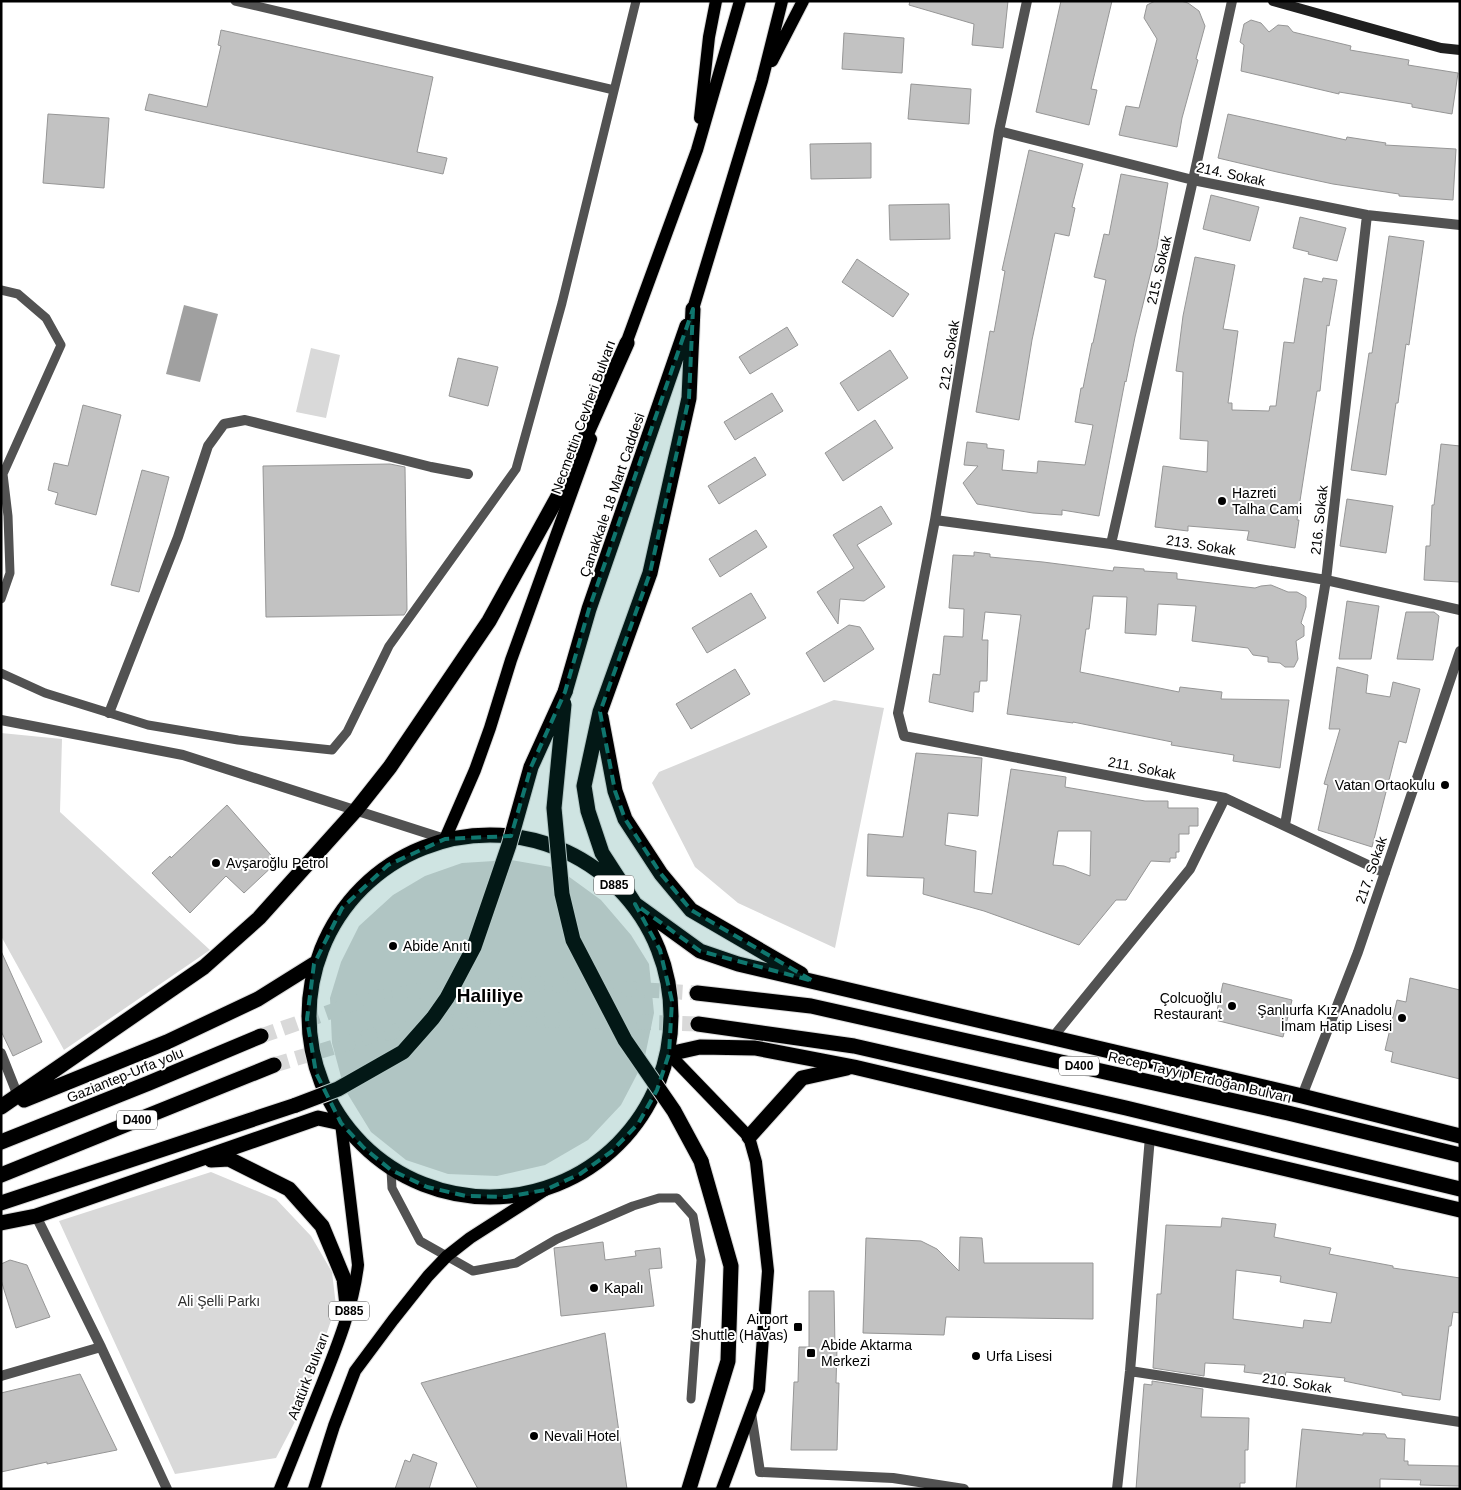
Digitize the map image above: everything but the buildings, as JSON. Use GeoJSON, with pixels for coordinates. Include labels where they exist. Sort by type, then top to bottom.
{"type":"FeatureCollection","features":[{"type":"Feature","properties":{"kind":"highway","name":"Çanakkale 18 Mart Caddesi"},"geometry":{"type":"LineString","coordinates":[[565,692],[589,609],[693,309]]}},
{"type":"Feature","properties":{"kind":"highway"},"geometry":{"type":"LineString","coordinates":[[693,309],[689,398],[650,573],[600,712],[584,786],[588,811],[602,853],[635,904],[700,951],[738,964],[1302,1096],[1460,1136]]}},
{"type":"Feature","properties":{"kind":"highway"},"geometry":{"type":"LineString","coordinates":[[1,1108],[204,967],[259,918],[356,810],[390,767],[489,621],[561,491],[627,343]]}},
{"type":"Feature","properties":{"kind":"highway"},"geometry":{"type":"LineString","coordinates":[[1,1203],[296,1105],[338,1089],[403,1052],[433,1018],[447,998],[474,947],[509,845],[530,766],[565,692]]}},
{"type":"Feature","properties":{"kind":"highway"},"geometry":{"type":"LineString","coordinates":[[565,692],[554,808],[562,894],[573,940],[625,1040],[674,1111],[701,1161],[731,1266],[728,1360],[689,1489]]}},
{"type":"Feature","properties":{"kind":"highway"},"geometry":{"type":"LineString","coordinates":[[600,712],[615,790],[625,819],[661,874],[690,910],[813,981]]}},
{"type":"Feature","properties":{"kind":"highway","name":"D885"},"geometry":{"type":"LineString","coordinates":[[498,834],[550,844],[597,868],[635,904],[660,950],[672,1001],[669,1054],[657,1090],[638,1124],[612,1152],[580,1174],[545,1190],[506,1197],[466,1196],[427,1187],[391,1170],[364,1148],[341,1123],[316,1073],[311,1046],[307,1019],[314,964],[342,908],[388,865],[445,839],[498,834]]}},
{"type":"Feature","properties":{"kind":"highway"},"geometry":{"type":"LineString","coordinates":[[1,1108],[167,1042],[258,999],[314,964]]}},
{"type":"Feature","properties":{"kind":"highway","name":"Recep Tayyip Erdoğan Bulvarı"},"geometry":{"type":"LineString","coordinates":[[697,993],[811,1006],[1278,1111],[1460,1155]]}},
{"type":"Feature","properties":{"kind":"highway","name":"D400"},"geometry":{"type":"LineString","coordinates":[[698,1024],[854,1046],[1135,1110],[1460,1188]]}},
{"type":"Feature","properties":{"kind":"highway","name":"Gaziantep-Urfa yolu"},"geometry":{"type":"LineString","coordinates":[[1,1142],[150,1083],[261,1036]]}},
{"type":"Feature","properties":{"kind":"highway"},"geometry":{"type":"LineString","coordinates":[[669,1054],[700,1047],[755,1048],[854,1067],[1460,1210]]}},
{"type":"Feature","properties":{"kind":"highway","name":"D400"},"geometry":{"type":"LineString","coordinates":[[1,1175],[274,1065]]}},
{"type":"Feature","properties":{"kind":"highway"},"geometry":{"type":"LineString","coordinates":[[749,1137],[802,1078],[854,1067]]}},
{"type":"Feature","properties":{"kind":"highway"},"geometry":{"type":"LineString","coordinates":[[1,1223],[36,1216],[318,1118],[341,1123]]}},
{"type":"Feature","properties":{"kind":"highway"},"geometry":{"type":"LineString","coordinates":[[197,1160],[229,1159],[289,1190],[322,1226],[344,1279],[348,1314]]}},
{"type":"Feature","properties":{"kind":"main road"},"geometry":{"type":"LineString","coordinates":[[697,150],[716,1]]}},
{"type":"Feature","properties":{"kind":"main road","name":"Necmettin Cevheri Bulvarı"},"geometry":{"type":"LineString","coordinates":[[445,839],[475,770],[526,618],[697,150],[740,1]]}},
{"type":"Feature","properties":{"kind":"main road"},"geometry":{"type":"LineString","coordinates":[[693,309],[762,81],[782,1]]}},
{"type":"Feature","properties":{"kind":"main road"},"geometry":{"type":"LineString","coordinates":[[762,81],[803,1]]}},
{"type":"Feature","properties":{"kind":"main road"},"geometry":{"type":"LineString","coordinates":[[669,1054],[749,1137],[756,1162],[768,1271],[759,1390],[722,1489]]}},
{"type":"Feature","properties":{"kind":"main road","name":"Atatürk Bulvarı"},"geometry":{"type":"LineString","coordinates":[[280,1489],[332,1360],[356,1286],[358,1265],[341,1123]]}},
{"type":"Feature","properties":{"kind":"main road"},"geometry":{"type":"LineString","coordinates":[[314,1489],[334,1426],[356,1372],[393,1320],[428,1276],[447,1256],[470,1238],[545,1190]]}},
{"type":"Feature","properties":{"kind":"street","name":"212. Sokak"},"geometry":{"type":"LineString","coordinates":[[898,713],[935,520],[999,131],[1027,1]]}},
{"type":"Feature","properties":{"kind":"street","name":"215. Sokak"},"geometry":{"type":"LineString","coordinates":[[1111,544],[1232,1]]}},
{"type":"Feature","properties":{"kind":"street"},"geometry":{"type":"LineString","coordinates":[[1272,1],[1441,48],[1460,50]]}},
{"type":"Feature","properties":{"kind":"street","name":"214. Sokak"},"geometry":{"type":"LineString","coordinates":[[999,131],[1193,180],[1367,215],[1460,225]]}},
{"type":"Feature","properties":{"kind":"street","name":"216. Sokak"},"geometry":{"type":"LineString","coordinates":[[1285,826],[1326,580],[1367,215]]}},
{"type":"Feature","properties":{"kind":"street"},"geometry":{"type":"LineString","coordinates":[[109,713],[178,537],[208,446],[224,424],[245,420],[431,467],[468,474]]}},
{"type":"Feature","properties":{"kind":"street","name":"213. Sokak"},"geometry":{"type":"LineString","coordinates":[[935,520],[1111,544],[1326,580],[1460,610]]}},
{"type":"Feature","properties":{"kind":"street","name":"217. Sokak"},"geometry":{"type":"LineString","coordinates":[[1302,1096],[1358,952],[1460,651]]}},
{"type":"Feature","properties":{"kind":"street","name":"211. Sokak"},"geometry":{"type":"LineString","coordinates":[[898,713],[904,736],[1225,798],[1385,873]]}},
{"type":"Feature","properties":{"kind":"street"},"geometry":{"type":"LineString","coordinates":[[1,720],[183,755],[445,839]]}},
{"type":"Feature","properties":{"kind":"street"},"geometry":{"type":"LineString","coordinates":[[1053,1037],[1190,869],[1225,798]]}},
{"type":"Feature","properties":{"kind":"street"},"geometry":{"type":"LineString","coordinates":[[1,1053],[18,1096]]}},
{"type":"Feature","properties":{"kind":"street"},"geometry":{"type":"LineString","coordinates":[[1117,1489],[1130,1371],[1150,1137]]}},
{"type":"Feature","properties":{"kind":"street"},"geometry":{"type":"LineString","coordinates":[[36,1216],[101,1347],[167,1489]]}},
{"type":"Feature","properties":{"kind":"street"},"geometry":{"type":"LineString","coordinates":[[1,1376],[101,1347]]}},
{"type":"Feature","properties":{"kind":"street","name":"210. Sokak"},"geometry":{"type":"LineString","coordinates":[[1130,1371],[1460,1422]]}},
{"type":"Feature","properties":{"kind":"street"},"geometry":{"type":"LineString","coordinates":[[751,1412],[760,1472],[893,1478],[964,1489]]}},
{"type":"Feature","properties":{"kind":"street"},"geometry":{"type":"LineString","coordinates":[[893,1478],[893,1489]]}},
{"type":"Feature","properties":{"kind":"lane"},"geometry":{"type":"LineString","coordinates":[[235,1],[614,90]]}},
{"type":"Feature","properties":{"kind":"lane"},"geometry":{"type":"LineString","coordinates":[[1,673],[45,693],[148,726],[238,740],[332,750],[347,732],[390,646],[516,469],[562,304],[636,1]]}},
{"type":"Feature","properties":{"kind":"lane"},"geometry":{"type":"LineString","coordinates":[[1,290],[18,294],[46,318],[61,345],[3,474],[8,516],[10,573],[1,599]]}},
{"type":"Feature","properties":{"kind":"lane"},"geometry":{"type":"LineString","coordinates":[[391,1170],[392,1188],[420,1241],[473,1271],[516,1263],[557,1239],[633,1206],[659,1198],[677,1198],[693,1216],[701,1260],[690,1399]]}},
{"type":"Feature","properties":{"kind":"highlighted area"},"geometry":{"type":"Polygon","coordinates":[[[693,309],[689,398],[650,573],[600,712],[615,791],[625,819],[661,874],[691,910],[813,981],[700,951],[635,904],[660,950],[672,1001],[669,1054],[657,1090],[638,1124],[611,1152],[580,1174],[545,1190],[506,1197],[466,1196],[427,1187],[391,1170],[364,1148],[341,1123],[316,1073],[307,1019],[314,964],[342,908],[388,865],[445,839],[511,836],[531,767],[565,692],[589,609],[693,309]]]}},
{"type":"Feature","properties":{"kind":"green space"},"geometry":{"type":"Polygon","coordinates":[[[311,348],[340,355],[326,418],[296,412],[311,348]]]}},
{"type":"Feature","properties":{"kind":"green space"},"geometry":{"type":"Polygon","coordinates":[[[834,700],[884,708],[835,948],[738,903],[695,867],[652,783],[659,772],[834,700]]]}},
{"type":"Feature","properties":{"kind":"green space"},"geometry":{"type":"Polygon","coordinates":[[[1,733],[62,739],[60,812],[210,950],[64,1050],[1,936],[1,733]]]}},
{"type":"Feature","properties":{"kind":"green space"},"geometry":{"type":"Polygon","coordinates":[[[511,860],[557,868],[601,900],[631,935],[649,964],[654,1013],[644,1061],[621,1105],[588,1140],[545,1165],[497,1176],[448,1174],[406,1160],[371,1132],[344,1088],[332,1043],[330,998],[341,962],[359,926],[393,895],[425,876],[462,863],[511,860]]]}},
{"type":"Feature","properties":{"kind":"green space","name":"Ali Şelli Parkı"},"geometry":{"type":"Polygon","coordinates":[[[211,1172],[276,1199],[311,1236],[332,1272],[336,1306],[299,1414],[276,1458],[175,1474],[59,1221],[211,1172]]]}},
{"type":"Feature","properties":{"kind":"shaded area"},"geometry":{"type":"Polygon","coordinates":[[[184,305],[218,314],[200,382],[166,374],[184,305]]]}},
{"type":"Feature","properties":{"kind":"tunnel"},"geometry":{"type":"LineString","coordinates":[[261,1036],[367,999],[447,987],[525,983],[697,993]]}},
{"type":"Feature","properties":{"kind":"tunnel"},"geometry":{"type":"LineString","coordinates":[[274,1065],[371,1036],[437,1023],[496,1018],[698,1024]]}},
{"type":"Feature","properties":{"kind":"place","name":"Hazreti Talha Cami"},"geometry":{"type":"Point","coordinates":[1222,501]}},
{"type":"Feature","properties":{"kind":"place","name":"Vatan Ortaokulu"},"geometry":{"type":"Point","coordinates":[1445,785]}},
{"type":"Feature","properties":{"kind":"place","name":"Avşaroğlu Petrol"},"geometry":{"type":"Point","coordinates":[216,863]}},
{"type":"Feature","properties":{"kind":"place","name":"Abide Anıtı"},"geometry":{"type":"Point","coordinates":[393,946]}},
{"type":"Feature","properties":{"kind":"place","name":"Çolcuoğlu Restaurant"},"geometry":{"type":"Point","coordinates":[1232,1006]}},
{"type":"Feature","properties":{"kind":"place","name":"Şanlıurfa Kız Anadolu İmam Hatip Lisesi"},"geometry":{"type":"Point","coordinates":[1402,1018]}},
{"type":"Feature","properties":{"kind":"place","name":"Kapalı"},"geometry":{"type":"Point","coordinates":[594,1288]}},
{"type":"Feature","properties":{"kind":"place","name":"Airport Shuttle (Havas)"},"geometry":{"type":"Point","coordinates":[798,1327]}},
{"type":"Feature","properties":{"kind":"place","name":"Abide Aktarma Merkezi"},"geometry":{"type":"Point","coordinates":[811,1353]}},
{"type":"Feature","properties":{"kind":"place","name":"Urfa Lisesi"},"geometry":{"type":"Point","coordinates":[976,1356]}},
{"type":"Feature","properties":{"kind":"place","name":"Nevali Hotel"},"geometry":{"type":"Point","coordinates":[534,1436]}},
{"type":"Feature","properties":{"kind":"district","name":"Haliliye"},"geometry":{"type":"Point","coordinates":[490,995]}}]}
